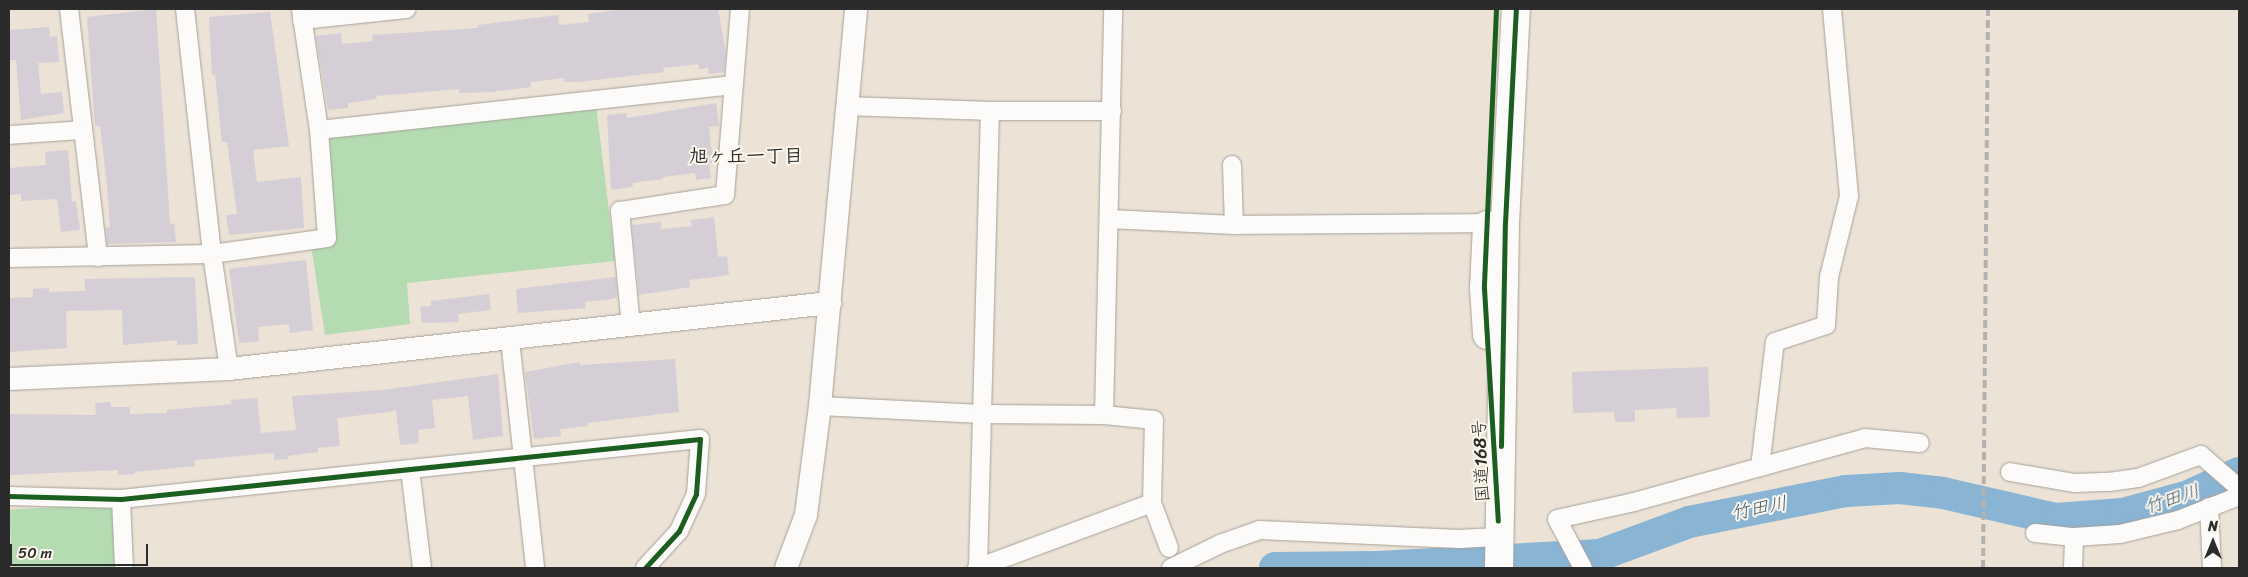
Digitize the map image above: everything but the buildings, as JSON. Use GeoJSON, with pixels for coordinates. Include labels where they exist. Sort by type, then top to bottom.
{"type":"FeatureCollection","features":[{"type":"Feature","properties":{"kind":"highway","name":"国道168号"},"geometry":{"type":"LineString","coordinates":[[1496,9],[1496,223]]}},
{"type":"Feature","properties":{"kind":"highway","name":"国道168号"},"geometry":{"type":"LineString","coordinates":[[1498,568],[1498,529],[1484,288],[1496,223],[1516,9]]}},
{"type":"Feature","properties":{"kind":"street"},"geometry":{"type":"LineString","coordinates":[[69,9],[98,257]]}},
{"type":"Feature","properties":{"kind":"street"},"geometry":{"type":"LineString","coordinates":[[185,9],[212,254],[229,369]]}},
{"type":"Feature","properties":{"kind":"street"},"geometry":{"type":"LineString","coordinates":[[9,258],[212,254],[327,238],[319,130],[302,14],[406,9]]}},
{"type":"Feature","properties":{"kind":"street"},"geometry":{"type":"LineString","coordinates":[[631,327],[620,211],[725,195],[740,9]]}},
{"type":"Feature","properties":{"kind":"street"},"geometry":{"type":"LineString","coordinates":[[786,568],[806,515],[820,406],[856,9]]}},
{"type":"Feature","properties":{"kind":"street"},"geometry":{"type":"LineString","coordinates":[[1104,415],[1113,9]]}},
{"type":"Feature","properties":{"kind":"street"},"geometry":{"type":"LineString","coordinates":[[1760,467],[1775,342],[1826,325],[1829,277],[1849,196],[1832,9]]}},
{"type":"Feature","properties":{"kind":"street"},"geometry":{"type":"LineString","coordinates":[[319,130],[734,85]]}},
{"type":"Feature","properties":{"kind":"street"},"geometry":{"type":"LineString","coordinates":[[847,106],[990,111],[1112,111]]}},
{"type":"Feature","properties":{"kind":"street"},"geometry":{"type":"LineString","coordinates":[[990,111],[978,568],[1152,503]]}},
{"type":"Feature","properties":{"kind":"street"},"geometry":{"type":"LineString","coordinates":[[9,135],[84,130]]}},
{"type":"Feature","properties":{"kind":"street"},"geometry":{"type":"LineString","coordinates":[[1232,165],[1234,225]]}},
{"type":"Feature","properties":{"kind":"street"},"geometry":{"type":"LineString","coordinates":[[1109,219],[1234,225],[1496,223]]}},
{"type":"Feature","properties":{"kind":"street"},"geometry":{"type":"LineString","coordinates":[[9,379],[229,369],[631,327],[830,303]]}},
{"type":"Feature","properties":{"kind":"street"},"geometry":{"type":"LineString","coordinates":[[510,340],[521,458],[535,568]]}},
{"type":"Feature","properties":{"kind":"street"},"geometry":{"type":"LineString","coordinates":[[820,406],[982,414],[1104,415],[1154,420],[1152,503],[1169,548]]}},
{"type":"Feature","properties":{"kind":"street"},"geometry":{"type":"LineString","coordinates":[[1583,568],[1557,519],[1634,502],[1865,438],[1920,443]]}},
{"type":"Feature","properties":{"kind":"street"},"geometry":{"type":"LineString","coordinates":[[9,496],[122,499],[700,439],[696,494],[679,531],[645,568]]}},
{"type":"Feature","properties":{"kind":"street"},"geometry":{"type":"LineString","coordinates":[[2010,472],[2075,483],[2109,482],[2138,478],[2201,455],[2239,488]]}},
{"type":"Feature","properties":{"kind":"street"},"geometry":{"type":"LineString","coordinates":[[410,469],[420,568]]}},
{"type":"Feature","properties":{"kind":"street"},"geometry":{"type":"LineString","coordinates":[[2035,533],[2074,537],[2150,529],[2239,496]]}},
{"type":"Feature","properties":{"kind":"street"},"geometry":{"type":"LineString","coordinates":[[122,499],[124,568]]}},
{"type":"Feature","properties":{"kind":"street"},"geometry":{"type":"LineString","coordinates":[[2209,507],[2212,568]]}},
{"type":"Feature","properties":{"kind":"street"},"geometry":{"type":"LineString","coordinates":[[1171,568],[1220,544],[1260,530],[1459,539],[1498,529]]}},
{"type":"Feature","properties":{"kind":"street"},"geometry":{"type":"LineString","coordinates":[[2074,537],[2074,568]]}},
{"type":"Feature","properties":{"kind":"green space"},"geometry":{"type":"Polygon","coordinates":[[[596,105],[615,261],[407,283],[410,324],[325,335],[311,245],[333,240],[322,133],[596,105]]]}},
{"type":"Feature","properties":{"kind":"green space"},"geometry":{"type":"Polygon","coordinates":[[[116,504],[119,568],[12,568],[9,510],[116,504]]]}},
{"type":"Feature","properties":{"kind":"waterway","name":"竹田川"},"geometry":{"type":"LineString","coordinates":[[1275,568],[1379,567],[1600,555],[1689,522],[1846,491],[1900,488],[1943,493],[2056,519],[2123,514],[2186,497],[2239,473]]}},
{"type":"Feature","properties":{"kind":"railway"},"geometry":{"type":"LineString","coordinates":[[1983,568],[1988,9]]}},
{"type":"Feature","properties":{"kind":"cycle path"},"geometry":{"type":"LineString","coordinates":[[1496,9],[1484,288],[1498,521]]}},
{"type":"Feature","properties":{"kind":"cycle path"},"geometry":{"type":"LineString","coordinates":[[1501,446],[1505,223],[1516,9]]}},
{"type":"Feature","properties":{"kind":"cycle path"},"geometry":{"type":"LineString","coordinates":[[9,496],[121,499],[700,439],[696,494],[679,531],[645,568]]}},
{"type":"Feature","properties":{"kind":"district","name":"旭ヶ丘一丁目"},"geometry":{"type":"Point","coordinates":[746,156]}}]}
